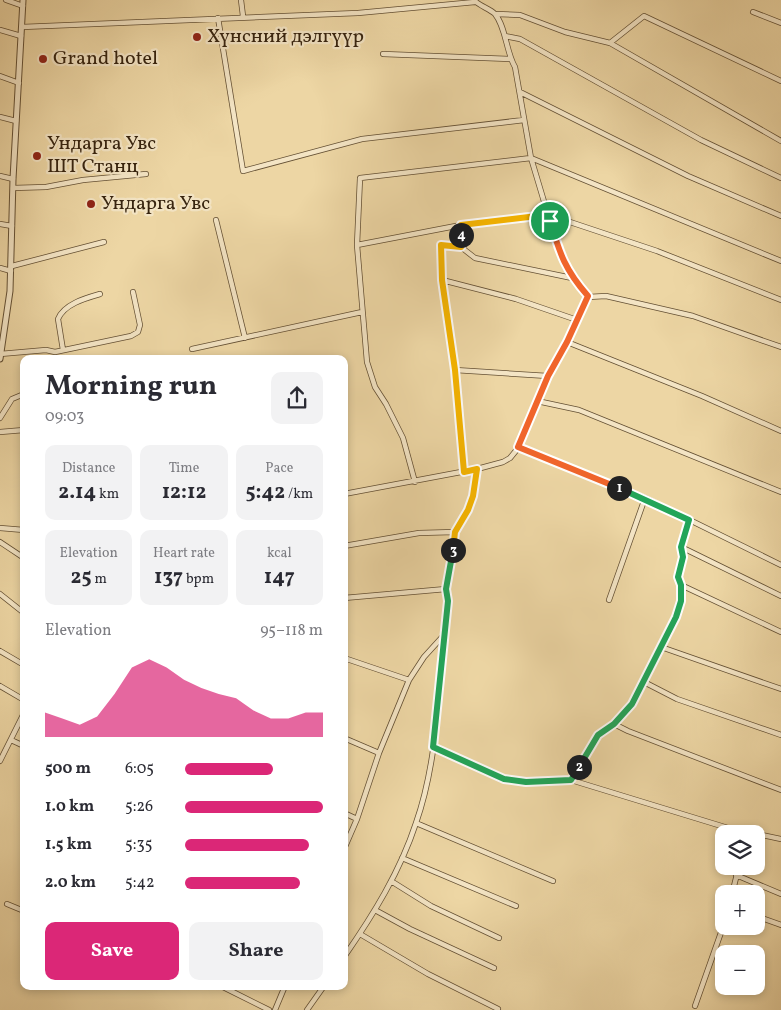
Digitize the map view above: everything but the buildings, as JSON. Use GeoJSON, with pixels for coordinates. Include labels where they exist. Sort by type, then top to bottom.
{"type":"FeatureCollection","features":[{"type":"Feature","properties":{"kind":"street"},"geometry":{"type":"LineString","coordinates":[[6,0],[23,3],[13,179],[11,269],[0,356],[46,350],[55,352],[131,336],[138,332],[140,325],[133,292]]}},
{"type":"Feature","properties":{"kind":"street"},"geometry":{"type":"LineString","coordinates":[[242,0],[243,16]]}},
{"type":"Feature","properties":{"kind":"street"},"geometry":{"type":"LineString","coordinates":[[22,27],[358,12],[475,1],[495,14],[520,15],[565,32],[610,43],[781,142]]}},
{"type":"Feature","properties":{"kind":"street"},"geometry":{"type":"LineString","coordinates":[[753,12],[781,23]]}},
{"type":"Feature","properties":{"kind":"street"},"geometry":{"type":"LineString","coordinates":[[495,14],[505,36],[510,59],[515,67],[531,158],[560,255],[572,278],[588,296],[606,296],[693,316],[781,347]]}},
{"type":"Feature","properties":{"kind":"street"},"geometry":{"type":"LineString","coordinates":[[610,43],[644,16],[781,81]]}},
{"type":"Feature","properties":{"kind":"street"},"geometry":{"type":"LineString","coordinates":[[218,18],[243,170],[362,139],[524,120]]}},
{"type":"Feature","properties":{"kind":"street"},"geometry":{"type":"LineString","coordinates":[[0,30],[22,36]]}},
{"type":"Feature","properties":{"kind":"street"},"geometry":{"type":"LineString","coordinates":[[505,36],[520,39],[701,140],[781,178]]}},
{"type":"Feature","properties":{"kind":"street"},"geometry":{"type":"LineString","coordinates":[[383,54],[510,59]]}},
{"type":"Feature","properties":{"kind":"street"},"geometry":{"type":"LineString","coordinates":[[0,76],[19,83]]}},
{"type":"Feature","properties":{"kind":"street"},"geometry":{"type":"LineString","coordinates":[[520,92],[688,176],[781,216]]}},
{"type":"Feature","properties":{"kind":"street"},"geometry":{"type":"LineString","coordinates":[[0,117],[16,120]]}},
{"type":"Feature","properties":{"kind":"street"},"geometry":{"type":"LineString","coordinates":[[415,482],[402,438],[375,386],[367,362],[357,246],[360,178],[531,158],[781,261]]}},
{"type":"Feature","properties":{"kind":"street"},"geometry":{"type":"LineString","coordinates":[[13,188],[46,187],[83,180],[146,174]]}},
{"type":"Feature","properties":{"kind":"street"},"geometry":{"type":"LineString","coordinates":[[0,176],[13,179]]}},
{"type":"Feature","properties":{"kind":"street"},"geometry":{"type":"LineString","coordinates":[[357,246],[461,225],[537,216],[550,221],[564,220],[657,251],[781,300]]}},
{"type":"Feature","properties":{"kind":"street"},"geometry":{"type":"LineString","coordinates":[[216,220],[245,338]]}},
{"type":"Feature","properties":{"kind":"street"},"geometry":{"type":"LineString","coordinates":[[0,224],[12,226]]}},
{"type":"Feature","properties":{"kind":"street"},"geometry":{"type":"LineString","coordinates":[[461,225],[461,247]]}},
{"type":"Feature","properties":{"kind":"street"},"geometry":{"type":"LineString","coordinates":[[0,268],[11,269],[104,242]]}},
{"type":"Feature","properties":{"kind":"street"},"geometry":{"type":"LineString","coordinates":[[464,472],[455,370],[442,280],[441,245],[461,247],[476,258],[572,278]]}},
{"type":"Feature","properties":{"kind":"street"},"geometry":{"type":"LineString","coordinates":[[442,280],[507,296],[577,320]]}},
{"type":"Feature","properties":{"kind":"street"},"geometry":{"type":"LineString","coordinates":[[62,350],[58,319],[60,314],[72,304],[100,294]]}},
{"type":"Feature","properties":{"kind":"street"},"geometry":{"type":"LineString","coordinates":[[348,493],[464,472],[503,462],[510,458],[518,447],[548,376],[567,342],[588,296]]}},
{"type":"Feature","properties":{"kind":"street"},"geometry":{"type":"LineString","coordinates":[[192,349],[362,312]]}},
{"type":"Feature","properties":{"kind":"street"},"geometry":{"type":"LineString","coordinates":[[567,342],[702,396],[781,431]]}},
{"type":"Feature","properties":{"kind":"street"},"geometry":{"type":"LineString","coordinates":[[455,370],[548,376]]}},
{"type":"Feature","properties":{"kind":"street"},"geometry":{"type":"LineString","coordinates":[[0,418],[12,399],[20,396]]}},
{"type":"Feature","properties":{"kind":"street"},"geometry":{"type":"LineString","coordinates":[[537,400],[579,410],[781,492]]}},
{"type":"Feature","properties":{"kind":"street"},"geometry":{"type":"LineString","coordinates":[[0,432],[20,430]]}},
{"type":"Feature","properties":{"kind":"street"},"geometry":{"type":"LineString","coordinates":[[518,447],[645,498],[781,564]]}},
{"type":"Feature","properties":{"kind":"street"},"geometry":{"type":"LineString","coordinates":[[348,951],[375,910],[402,858],[416,823],[425,790],[433,747],[448,601],[446,589],[455,532],[468,510],[473,496],[477,469]]}},
{"type":"Feature","properties":{"kind":"street"},"geometry":{"type":"LineString","coordinates":[[609,600],[645,498]]}},
{"type":"Feature","properties":{"kind":"street"},"geometry":{"type":"LineString","coordinates":[[571,780],[598,735],[614,724],[632,704],[676,617],[681,601],[681,585],[678,577],[683,557],[681,547],[689,520]]}},
{"type":"Feature","properties":{"kind":"street"},"geometry":{"type":"LineString","coordinates":[[0,528],[20,530]]}},
{"type":"Feature","properties":{"kind":"street"},"geometry":{"type":"LineString","coordinates":[[348,545],[419,533],[455,532]]}},
{"type":"Feature","properties":{"kind":"street"},"geometry":{"type":"LineString","coordinates":[[0,542],[20,555]]}},
{"type":"Feature","properties":{"kind":"street"},"geometry":{"type":"LineString","coordinates":[[681,547],[781,596]]}},
{"type":"Feature","properties":{"kind":"street"},"geometry":{"type":"LineString","coordinates":[[681,585],[781,632]]}},
{"type":"Feature","properties":{"kind":"street"},"geometry":{"type":"LineString","coordinates":[[348,598],[446,589]]}},
{"type":"Feature","properties":{"kind":"street"},"geometry":{"type":"LineString","coordinates":[[0,594],[20,610]]}},
{"type":"Feature","properties":{"kind":"street"},"geometry":{"type":"LineString","coordinates":[[348,840],[379,753],[409,680],[424,657],[444,635]]}},
{"type":"Feature","properties":{"kind":"street"},"geometry":{"type":"LineString","coordinates":[[661,647],[781,689]]}},
{"type":"Feature","properties":{"kind":"street"},"geometry":{"type":"LineString","coordinates":[[0,651],[20,663]]}},
{"type":"Feature","properties":{"kind":"street"},"geometry":{"type":"LineString","coordinates":[[348,659],[409,680]]}},
{"type":"Feature","properties":{"kind":"street"},"geometry":{"type":"LineString","coordinates":[[644,682],[677,699],[781,735]]}},
{"type":"Feature","properties":{"kind":"street"},"geometry":{"type":"LineString","coordinates":[[0,686],[20,698]]}},
{"type":"Feature","properties":{"kind":"street"},"geometry":{"type":"LineString","coordinates":[[0,761],[20,721]]}},
{"type":"Feature","properties":{"kind":"street"},"geometry":{"type":"LineString","coordinates":[[614,724],[781,790]]}},
{"type":"Feature","properties":{"kind":"street"},"geometry":{"type":"LineString","coordinates":[[11,740],[20,744]]}},
{"type":"Feature","properties":{"kind":"street"},"geometry":{"type":"LineString","coordinates":[[348,740],[379,753]]}},
{"type":"Feature","properties":{"kind":"street"},"geometry":{"type":"LineString","coordinates":[[433,747],[504,779],[526,782],[571,780],[718,825]]}},
{"type":"Feature","properties":{"kind":"street"},"geometry":{"type":"LineString","coordinates":[[348,815],[357,819]]}},
{"type":"Feature","properties":{"kind":"street"},"geometry":{"type":"LineString","coordinates":[[416,823],[553,881]]}},
{"type":"Feature","properties":{"kind":"street"},"geometry":{"type":"LineString","coordinates":[[765,836],[781,839]]}},
{"type":"Feature","properties":{"kind":"street"},"geometry":{"type":"LineString","coordinates":[[402,858],[516,906]]}},
{"type":"Feature","properties":{"kind":"street"},"geometry":{"type":"LineString","coordinates":[[734,885],[736,875],[781,894]]}},
{"type":"Feature","properties":{"kind":"street"},"geometry":{"type":"LineString","coordinates":[[391,881],[431,906],[499,938]]}},
{"type":"Feature","properties":{"kind":"street"},"geometry":{"type":"LineString","coordinates":[[6,904],[20,909]]}},
{"type":"Feature","properties":{"kind":"street"},"geometry":{"type":"LineString","coordinates":[[375,910],[410,929],[494,968]]}},
{"type":"Feature","properties":{"kind":"street"},"geometry":{"type":"LineString","coordinates":[[765,919],[781,925]]}},
{"type":"Feature","properties":{"kind":"street"},"geometry":{"type":"LineString","coordinates":[[360,934],[428,974],[498,1009]]}},
{"type":"Feature","properties":{"kind":"street"},"geometry":{"type":"LineString","coordinates":[[695,1006],[720,935]]}},
{"type":"Feature","properties":{"kind":"street"},"geometry":{"type":"LineString","coordinates":[[229,990],[269,1010]]}},
{"type":"Feature","properties":{"kind":"street"},"geometry":{"type":"LineString","coordinates":[[275,1010],[283,990]]}},
{"type":"Feature","properties":{"kind":"street"},"geometry":{"type":"LineString","coordinates":[[307,1010],[321,990]]}},
{"type":"Feature","properties":{"kind":"place","name":"Хүнсний дэлгүүр"},"geometry":{"type":"Point","coordinates":[197,37]}},
{"type":"Feature","properties":{"kind":"place","name":"Grand hotel"},"geometry":{"type":"Point","coordinates":[43,59]}},
{"type":"Feature","properties":{"kind":"place","name":"Ундарга Увс ШТ Станц"},"geometry":{"type":"Point","coordinates":[37,156]}},
{"type":"Feature","properties":{"kind":"place","name":"Ундарга Увс"},"geometry":{"type":"Point","coordinates":[91,204]}},
{"type":"Feature","properties":{"kind":"route"},"geometry":{"type":"LineString","coordinates":[[537,216],[550,221],[560,255],[572,278],[588,296],[567,342],[548,376],[518,447],[645,498],[689,520],[681,547],[683,557],[678,577],[681,585],[681,601],[676,617],[632,704],[614,724],[598,735],[571,780],[526,782],[504,779],[485,772],[433,747],[448,601],[446,589],[455,532],[468,510],[473,496],[477,469],[464,472],[455,370],[442,280],[441,245],[461,247],[461,225],[537,216]]}}]}
